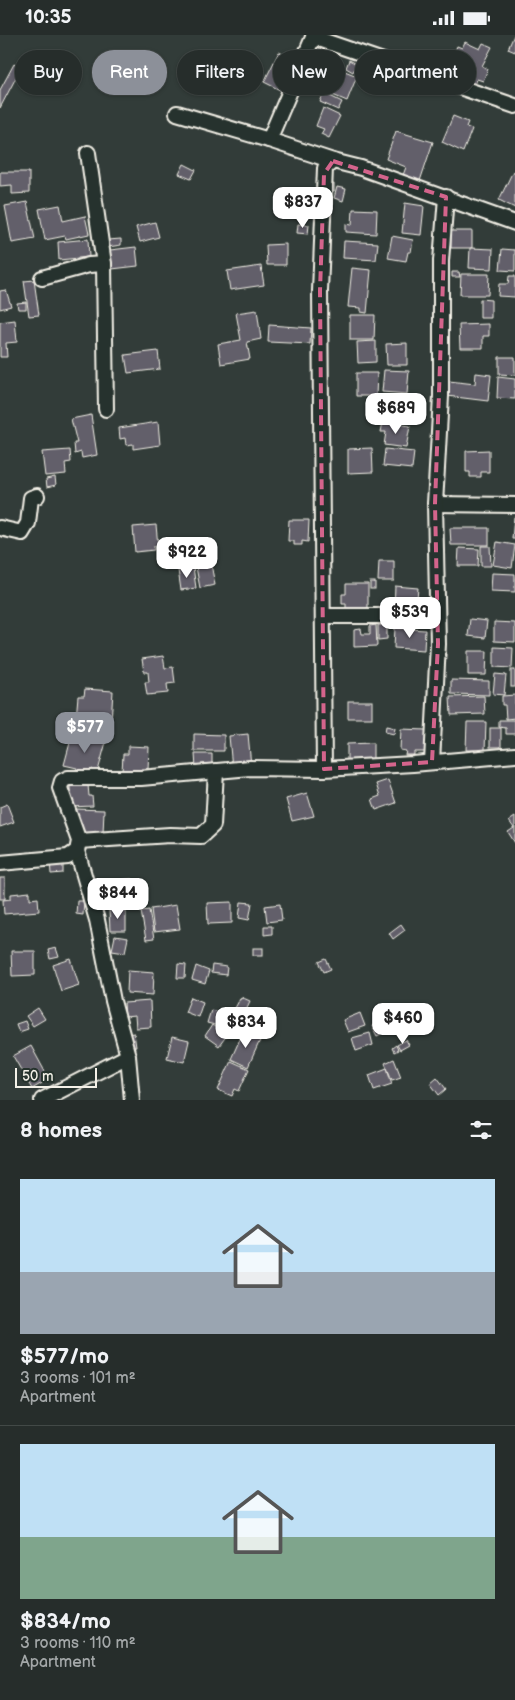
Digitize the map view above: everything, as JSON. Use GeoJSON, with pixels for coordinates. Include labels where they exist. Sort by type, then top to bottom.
{"type":"FeatureCollection","features":[{"type":"Feature","properties":{"kind":"street"},"geometry":{"type":"LineString","coordinates":[[269,140],[313,36],[515,107]]}},
{"type":"Feature","properties":{"kind":"street"},"geometry":{"type":"LineString","coordinates":[[177,113],[361,168],[515,223]]}},
{"type":"Feature","properties":{"kind":"street"},"geometry":{"type":"LineString","coordinates":[[88,153],[104,264],[106,409]]}},
{"type":"Feature","properties":{"kind":"street"},"geometry":{"type":"LineString","coordinates":[[324,769],[320,291],[324,174],[325,168],[333,161]]}},
{"type":"Feature","properties":{"kind":"street"},"geometry":{"type":"LineString","coordinates":[[432,762],[437,616],[435,504],[440,395],[442,261],[446,197]]}},
{"type":"Feature","properties":{"kind":"street"},"geometry":{"type":"LineString","coordinates":[[42,278],[89,265],[104,264]]}},
{"type":"Feature","properties":{"kind":"street"},"geometry":{"type":"LineString","coordinates":[[0,527],[22,533],[28,523],[31,498],[37,496]]}},
{"type":"Feature","properties":{"kind":"street"},"geometry":{"type":"LineString","coordinates":[[435,504],[515,505]]}},
{"type":"Feature","properties":{"kind":"street"},"geometry":{"type":"LineString","coordinates":[[323,616],[437,616]]}},
{"type":"Feature","properties":{"kind":"street"},"geometry":{"type":"LineString","coordinates":[[132,1100],[128,1056],[113,1001],[98,920],[60,788],[64,779],[141,778],[250,768],[324,769],[515,755]]}},
{"type":"Feature","properties":{"kind":"street"},"geometry":{"type":"LineString","coordinates":[[0,863],[68,857],[78,846],[170,835],[201,836],[213,825],[216,771]]}},
{"type":"Feature","properties":{"kind":"street"},"geometry":{"type":"LineString","coordinates":[[42,1100],[128,1056]]}},
{"type":"Feature","properties":{"kind":"highlighted area"},"geometry":{"type":"Polygon","coordinates":[[[333,161],[446,197],[435,504],[438,644],[432,762],[324,769],[320,291],[324,174],[333,161]]]}},
{"type":"Feature","properties":{"kind":"building"},"geometry":{"type":"Polygon","coordinates":[[[515,35],[515,52],[508,49],[515,35]]]}},
{"type":"Feature","properties":{"kind":"building"},"geometry":{"type":"Polygon","coordinates":[[[465,42],[480,49],[483,43],[492,47],[482,66],[488,69],[483,81],[477,79],[476,82],[476,50],[455,50],[457,46],[462,48],[465,42]]]}},
{"type":"Feature","properties":{"kind":"building"},"geometry":{"type":"Polygon","coordinates":[[[349,60],[355,63],[353,72],[346,68],[349,60]]]}},
{"type":"Feature","properties":{"kind":"building"},"geometry":{"type":"Polygon","coordinates":[[[14,64],[15,79],[0,108],[0,90],[14,64]]]}},
{"type":"Feature","properties":{"kind":"building"},"geometry":{"type":"Polygon","coordinates":[[[273,64],[273,86],[264,82],[273,64]]]}},
{"type":"Feature","properties":{"kind":"building"},"geometry":{"type":"Polygon","coordinates":[[[345,71],[355,75],[355,81],[347,101],[333,95],[345,95],[345,71]]]}},
{"type":"Feature","properties":{"kind":"building"},"geometry":{"type":"Polygon","coordinates":[[[323,95],[328,95],[342,102],[338,110],[320,102],[323,95]]]}},
{"type":"Feature","properties":{"kind":"building"},"geometry":{"type":"Polygon","coordinates":[[[323,108],[340,116],[329,138],[321,134],[324,129],[316,126],[323,108]]]}},
{"type":"Feature","properties":{"kind":"building"},"geometry":{"type":"Polygon","coordinates":[[[453,116],[468,122],[466,127],[472,129],[463,152],[442,142],[453,116]]]}},
{"type":"Feature","properties":{"kind":"building"},"geometry":{"type":"Polygon","coordinates":[[[396,131],[433,142],[419,184],[402,178],[406,167],[386,159],[396,131]]]}},
{"type":"Feature","properties":{"kind":"building"},"geometry":{"type":"Polygon","coordinates":[[[184,164],[196,170],[191,179],[179,174],[184,164]]]}},
{"type":"Feature","properties":{"kind":"building"},"geometry":{"type":"Polygon","coordinates":[[[513,171],[515,172],[515,208],[499,200],[513,171]]]}},
{"type":"Feature","properties":{"kind":"building"},"geometry":{"type":"Polygon","coordinates":[[[0,172],[29,172],[29,193],[12,194],[12,185],[0,186],[0,172]]]}},
{"type":"Feature","properties":{"kind":"building"},"geometry":{"type":"Polygon","coordinates":[[[334,184],[334,192],[329,192],[329,185],[334,184]]]}},
{"type":"Feature","properties":{"kind":"building"},"geometry":{"type":"Polygon","coordinates":[[[337,187],[346,189],[343,201],[334,198],[337,187]]]}},
{"type":"Feature","properties":{"kind":"building"},"geometry":{"type":"Polygon","coordinates":[[[27,202],[35,239],[12,243],[5,206],[27,202]]]}},
{"type":"Feature","properties":{"kind":"building"},"geometry":{"type":"Polygon","coordinates":[[[405,203],[424,206],[421,235],[402,233],[405,203]]]}},
{"type":"Feature","properties":{"kind":"building"},"geometry":{"type":"Polygon","coordinates":[[[60,205],[63,221],[85,216],[89,234],[66,239],[65,236],[45,240],[39,209],[60,205]]]}},
{"type":"Feature","properties":{"kind":"building"},"geometry":{"type":"Polygon","coordinates":[[[353,209],[377,210],[376,234],[346,232],[346,224],[352,225],[353,209]]]}},
{"type":"Feature","properties":{"kind":"building"},"geometry":{"type":"Polygon","coordinates":[[[155,222],[159,237],[140,242],[136,227],[155,222]]]}},
{"type":"Feature","properties":{"kind":"building"},"geometry":{"type":"Polygon","coordinates":[[[298,224],[309,225],[308,234],[297,233],[298,224]]]}},
{"type":"Feature","properties":{"kind":"building"},"geometry":{"type":"Polygon","coordinates":[[[451,231],[472,231],[472,248],[451,248],[451,231]]]}},
{"type":"Feature","properties":{"kind":"building"},"geometry":{"type":"Polygon","coordinates":[[[392,236],[413,240],[411,252],[408,252],[406,261],[388,258],[392,236]]]}},
{"type":"Feature","properties":{"kind":"building"},"geometry":{"type":"Polygon","coordinates":[[[88,239],[89,257],[59,260],[58,242],[88,239]]]}},
{"type":"Feature","properties":{"kind":"building"},"geometry":{"type":"Polygon","coordinates":[[[121,239],[121,245],[108,247],[108,240],[121,239]]]}},
{"type":"Feature","properties":{"kind":"building"},"geometry":{"type":"Polygon","coordinates":[[[344,241],[378,243],[376,260],[343,258],[344,241]]]}},
{"type":"Feature","properties":{"kind":"building"},"geometry":{"type":"Polygon","coordinates":[[[286,244],[286,265],[267,265],[266,245],[286,244]]]}},
{"type":"Feature","properties":{"kind":"building"},"geometry":{"type":"Polygon","coordinates":[[[136,247],[138,266],[112,269],[110,250],[136,247]]]}},
{"type":"Feature","properties":{"kind":"building"},"geometry":{"type":"Polygon","coordinates":[[[470,248],[493,249],[492,269],[469,268],[470,248]]]}},
{"type":"Feature","properties":{"kind":"building"},"geometry":{"type":"Polygon","coordinates":[[[502,249],[515,250],[515,271],[500,270],[502,249]]]}},
{"type":"Feature","properties":{"kind":"building"},"geometry":{"type":"Polygon","coordinates":[[[261,266],[264,285],[230,290],[227,271],[261,266]]]}},
{"type":"Feature","properties":{"kind":"building"},"geometry":{"type":"Polygon","coordinates":[[[352,268],[371,270],[367,313],[361,312],[361,308],[348,307],[352,268]]]}},
{"type":"Feature","properties":{"kind":"building"},"geometry":{"type":"Polygon","coordinates":[[[452,272],[459,272],[460,277],[452,277],[452,272]]]}},
{"type":"Feature","properties":{"kind":"building"},"geometry":{"type":"Polygon","coordinates":[[[461,274],[489,274],[488,295],[460,295],[461,274]]]}},
{"type":"Feature","properties":{"kind":"building"},"geometry":{"type":"Polygon","coordinates":[[[509,276],[515,276],[515,297],[498,296],[499,284],[508,284],[509,276]]]}},
{"type":"Feature","properties":{"kind":"building"},"geometry":{"type":"Polygon","coordinates":[[[34,280],[39,315],[29,316],[24,281],[34,280]]]}},
{"type":"Feature","properties":{"kind":"building"},"geometry":{"type":"Polygon","coordinates":[[[6,290],[11,306],[0,309],[0,291],[6,290]]]}},
{"type":"Feature","properties":{"kind":"building"},"geometry":{"type":"Polygon","coordinates":[[[480,299],[491,300],[491,318],[480,318],[480,299]]]}},
{"type":"Feature","properties":{"kind":"building"},"geometry":{"type":"Polygon","coordinates":[[[26,302],[26,309],[18,309],[17,303],[26,302]]]}},
{"type":"Feature","properties":{"kind":"building"},"geometry":{"type":"Polygon","coordinates":[[[257,310],[261,339],[247,342],[250,359],[221,364],[218,344],[241,340],[236,313],[257,310]]]}},
{"type":"Feature","properties":{"kind":"building"},"geometry":{"type":"Polygon","coordinates":[[[350,315],[375,315],[374,340],[350,340],[350,315]]]}},
{"type":"Feature","properties":{"kind":"building"},"geometry":{"type":"Polygon","coordinates":[[[15,320],[17,342],[6,343],[7,357],[0,357],[0,322],[15,320]]]}},
{"type":"Feature","properties":{"kind":"building"},"geometry":{"type":"Polygon","coordinates":[[[489,324],[489,336],[483,336],[483,348],[460,348],[459,325],[489,324]]]}},
{"type":"Feature","properties":{"kind":"building"},"geometry":{"type":"Polygon","coordinates":[[[269,325],[311,328],[310,344],[268,342],[269,325]]]}},
{"type":"Feature","properties":{"kind":"building"},"geometry":{"type":"Polygon","coordinates":[[[376,341],[376,362],[358,363],[357,342],[376,341]]]}},
{"type":"Feature","properties":{"kind":"building"},"geometry":{"type":"Polygon","coordinates":[[[407,343],[407,365],[387,365],[386,344],[407,343]]]}},
{"type":"Feature","properties":{"kind":"building"},"geometry":{"type":"Polygon","coordinates":[[[158,351],[160,369],[128,373],[125,355],[158,351]]]}},
{"type":"Feature","properties":{"kind":"building"},"geometry":{"type":"Polygon","coordinates":[[[499,357],[515,357],[515,375],[499,374],[499,357]]]}},
{"type":"Feature","properties":{"kind":"building"},"geometry":{"type":"Polygon","coordinates":[[[384,370],[409,371],[407,394],[382,392],[384,370]]]}},
{"type":"Feature","properties":{"kind":"building"},"geometry":{"type":"Polygon","coordinates":[[[356,373],[377,373],[376,396],[356,396],[356,373]]]}},
{"type":"Feature","properties":{"kind":"building"},"geometry":{"type":"Polygon","coordinates":[[[476,373],[491,375],[488,401],[447,396],[449,381],[475,384],[476,373]]]}},
{"type":"Feature","properties":{"kind":"building"},"geometry":{"type":"Polygon","coordinates":[[[498,377],[515,379],[515,399],[497,398],[498,377]]]}},
{"type":"Feature","properties":{"kind":"building"},"geometry":{"type":"Polygon","coordinates":[[[91,415],[97,455],[82,458],[81,452],[75,454],[74,443],[77,443],[71,419],[91,415]]]}},
{"type":"Feature","properties":{"kind":"building"},"geometry":{"type":"Polygon","coordinates":[[[158,422],[160,445],[133,449],[133,444],[126,445],[125,438],[120,439],[119,428],[158,422]]]}},
{"type":"Feature","properties":{"kind":"building"},"geometry":{"type":"Polygon","coordinates":[[[383,422],[410,426],[406,448],[384,445],[386,432],[381,432],[383,422]]]}},
{"type":"Feature","properties":{"kind":"building"},"geometry":{"type":"Polygon","coordinates":[[[372,448],[373,472],[348,473],[348,449],[372,448]]]}},
{"type":"Feature","properties":{"kind":"building"},"geometry":{"type":"Polygon","coordinates":[[[385,449],[414,452],[412,469],[383,466],[385,449]]]}},
{"type":"Feature","properties":{"kind":"building"},"geometry":{"type":"Polygon","coordinates":[[[70,450],[71,462],[65,463],[66,474],[45,476],[42,452],[70,450]]]}},
{"type":"Feature","properties":{"kind":"building"},"geometry":{"type":"Polygon","coordinates":[[[489,450],[489,472],[481,472],[481,477],[470,477],[470,472],[466,472],[466,451],[489,450]]]}},
{"type":"Feature","properties":{"kind":"building"},"geometry":{"type":"Polygon","coordinates":[[[55,477],[56,485],[47,487],[46,479],[55,477]]]}},
{"type":"Feature","properties":{"kind":"building"},"geometry":{"type":"Polygon","coordinates":[[[514,517],[515,539],[512,539],[514,517]]]}},
{"type":"Feature","properties":{"kind":"building"},"geometry":{"type":"Polygon","coordinates":[[[289,520],[309,520],[308,542],[302,541],[302,545],[294,545],[294,541],[288,541],[289,520]]]}},
{"type":"Feature","properties":{"kind":"building"},"geometry":{"type":"Polygon","coordinates":[[[156,525],[158,546],[154,546],[154,550],[135,552],[133,527],[156,525]]]}},
{"type":"Feature","properties":{"kind":"building"},"geometry":{"type":"Polygon","coordinates":[[[450,528],[489,528],[489,545],[451,545],[450,528]]]}},
{"type":"Feature","properties":{"kind":"building"},"geometry":{"type":"Polygon","coordinates":[[[497,542],[515,545],[512,568],[493,565],[497,542]]]}},
{"type":"Feature","properties":{"kind":"building"},"geometry":{"type":"Polygon","coordinates":[[[481,546],[490,546],[491,566],[481,566],[481,546]]]}},
{"type":"Feature","properties":{"kind":"building"},"geometry":{"type":"Polygon","coordinates":[[[459,548],[479,549],[478,566],[458,566],[459,548]]]}},
{"type":"Feature","properties":{"kind":"building"},"geometry":{"type":"Polygon","coordinates":[[[379,561],[394,561],[394,581],[378,581],[379,561]]]}},
{"type":"Feature","properties":{"kind":"building"},"geometry":{"type":"Polygon","coordinates":[[[211,564],[215,585],[200,588],[196,567],[211,564]]]}},
{"type":"Feature","properties":{"kind":"building"},"geometry":{"type":"Polygon","coordinates":[[[193,567],[196,588],[181,590],[178,570],[193,567]]]}},
{"type":"Feature","properties":{"kind":"building"},"geometry":{"type":"Polygon","coordinates":[[[492,573],[515,574],[515,592],[491,591],[492,573]]]}},
{"type":"Feature","properties":{"kind":"building"},"geometry":{"type":"Polygon","coordinates":[[[370,582],[375,582],[375,589],[370,589],[370,582]]]}},
{"type":"Feature","properties":{"kind":"building"},"geometry":{"type":"Polygon","coordinates":[[[346,584],[368,584],[368,612],[355,612],[355,609],[346,609],[346,604],[342,604],[342,594],[346,594],[346,584]]]}},
{"type":"Feature","properties":{"kind":"building"},"geometry":{"type":"Polygon","coordinates":[[[395,586],[418,588],[416,609],[394,608],[395,586]]]}},
{"type":"Feature","properties":{"kind":"building"},"geometry":{"type":"Polygon","coordinates":[[[470,619],[487,621],[485,638],[468,636],[470,619]]]}},
{"type":"Feature","properties":{"kind":"building"},"geometry":{"type":"Polygon","coordinates":[[[494,622],[515,623],[515,642],[494,641],[494,622]]]}},
{"type":"Feature","properties":{"kind":"building"},"geometry":{"type":"Polygon","coordinates":[[[376,625],[377,646],[354,647],[354,630],[361,629],[362,634],[370,634],[370,626],[376,625]]]}},
{"type":"Feature","properties":{"kind":"building"},"geometry":{"type":"Polygon","coordinates":[[[378,625],[387,625],[387,639],[378,640],[378,625]]]}},
{"type":"Feature","properties":{"kind":"building"},"geometry":{"type":"Polygon","coordinates":[[[395,628],[425,630],[424,650],[394,648],[395,628]]]}},
{"type":"Feature","properties":{"kind":"building"},"geometry":{"type":"Polygon","coordinates":[[[494,647],[513,648],[512,668],[494,667],[494,647]]]}},
{"type":"Feature","properties":{"kind":"building"},"geometry":{"type":"Polygon","coordinates":[[[468,651],[487,651],[486,675],[468,675],[468,651]]]}},
{"type":"Feature","properties":{"kind":"building"},"geometry":{"type":"Polygon","coordinates":[[[163,656],[165,668],[173,667],[175,683],[167,684],[168,693],[147,695],[145,682],[149,682],[148,672],[144,672],[142,659],[163,656]]]}},
{"type":"Feature","properties":{"kind":"building"},"geometry":{"type":"Polygon","coordinates":[[[511,670],[515,670],[515,687],[511,687],[511,670]]]}},
{"type":"Feature","properties":{"kind":"building"},"geometry":{"type":"Polygon","coordinates":[[[495,674],[506,675],[504,695],[493,694],[495,674]]]}},
{"type":"Feature","properties":{"kind":"building"},"geometry":{"type":"Polygon","coordinates":[[[451,680],[489,681],[489,695],[451,694],[451,680]]]}},
{"type":"Feature","properties":{"kind":"building"},"geometry":{"type":"Polygon","coordinates":[[[85,689],[113,691],[111,722],[105,721],[105,725],[88,724],[89,720],[76,719],[78,696],[84,696],[85,689]]]}},
{"type":"Feature","properties":{"kind":"building"},"geometry":{"type":"Polygon","coordinates":[[[515,695],[515,718],[506,719],[505,705],[502,705],[502,696],[515,695]]]}},
{"type":"Feature","properties":{"kind":"building"},"geometry":{"type":"Polygon","coordinates":[[[484,696],[485,714],[451,715],[450,697],[484,696]]]}},
{"type":"Feature","properties":{"kind":"building"},"geometry":{"type":"Polygon","coordinates":[[[348,701],[372,701],[372,718],[348,718],[348,701]]]}},
{"type":"Feature","properties":{"kind":"building"},"geometry":{"type":"Polygon","coordinates":[[[499,720],[515,720],[515,734],[506,734],[506,728],[499,727],[499,720]]]}},
{"type":"Feature","properties":{"kind":"building"},"geometry":{"type":"Polygon","coordinates":[[[467,722],[486,722],[485,750],[466,750],[467,722]]]}},
{"type":"Feature","properties":{"kind":"building"},"geometry":{"type":"Polygon","coordinates":[[[386,726],[395,728],[394,734],[385,732],[386,726]]]}},
{"type":"Feature","properties":{"kind":"building"},"geometry":{"type":"Polygon","coordinates":[[[490,728],[501,728],[501,747],[490,747],[490,728]]]}},
{"type":"Feature","properties":{"kind":"building"},"geometry":{"type":"Polygon","coordinates":[[[401,729],[426,730],[425,752],[414,752],[414,755],[405,755],[406,751],[400,750],[401,729]]]}},
{"type":"Feature","properties":{"kind":"building"},"geometry":{"type":"Polygon","coordinates":[[[78,734],[106,742],[98,771],[92,769],[90,776],[76,772],[77,768],[64,765],[71,739],[76,741],[78,734]]]}},
{"type":"Feature","properties":{"kind":"building"},"geometry":{"type":"Polygon","coordinates":[[[194,734],[224,735],[224,751],[194,751],[194,734]]]}},
{"type":"Feature","properties":{"kind":"building"},"geometry":{"type":"Polygon","coordinates":[[[248,734],[251,766],[232,768],[229,736],[248,734]]]}},
{"type":"Feature","properties":{"kind":"building"},"geometry":{"type":"Polygon","coordinates":[[[373,743],[373,763],[355,763],[355,760],[347,760],[347,744],[373,743]]]}},
{"type":"Feature","properties":{"kind":"building"},"geometry":{"type":"Polygon","coordinates":[[[128,746],[149,747],[148,769],[141,769],[141,772],[122,772],[123,754],[128,754],[128,746]]]}},
{"type":"Feature","properties":{"kind":"building"},"geometry":{"type":"Polygon","coordinates":[[[195,754],[212,754],[212,767],[196,768],[195,754]]]}},
{"type":"Feature","properties":{"kind":"building"},"geometry":{"type":"Polygon","coordinates":[[[388,780],[396,803],[376,810],[372,799],[380,796],[376,784],[388,780]]]}},
{"type":"Feature","properties":{"kind":"building"},"geometry":{"type":"Polygon","coordinates":[[[88,785],[89,796],[92,796],[93,806],[70,807],[70,786],[88,785]]]}},
{"type":"Feature","properties":{"kind":"building"},"geometry":{"type":"Polygon","coordinates":[[[307,793],[314,816],[292,821],[286,799],[307,793]]]}},
{"type":"Feature","properties":{"kind":"building"},"geometry":{"type":"Polygon","coordinates":[[[7,804],[14,822],[0,827],[0,807],[7,804]]]}},
{"type":"Feature","properties":{"kind":"building"},"geometry":{"type":"Polygon","coordinates":[[[76,809],[104,810],[103,834],[77,833],[76,809]]]}},
{"type":"Feature","properties":{"kind":"building"},"geometry":{"type":"Polygon","coordinates":[[[515,817],[515,843],[508,832],[514,828],[509,821],[515,817]]]}},
{"type":"Feature","properties":{"kind":"building"},"geometry":{"type":"Polygon","coordinates":[[[50,860],[63,860],[63,873],[51,874],[50,860]]]}},
{"type":"Feature","properties":{"kind":"building"},"geometry":{"type":"Polygon","coordinates":[[[0,878],[5,878],[5,899],[0,899],[0,878]]]}},
{"type":"Feature","properties":{"kind":"building"},"geometry":{"type":"Polygon","coordinates":[[[132,879],[134,905],[105,908],[104,892],[114,891],[113,880],[132,879]]]}},
{"type":"Feature","properties":{"kind":"building"},"geometry":{"type":"Polygon","coordinates":[[[30,892],[30,899],[38,898],[39,911],[4,914],[3,900],[11,899],[11,894],[30,892]]]}},
{"type":"Feature","properties":{"kind":"building"},"geometry":{"type":"Polygon","coordinates":[[[77,901],[84,901],[83,915],[76,914],[77,901]]]}},
{"type":"Feature","properties":{"kind":"building"},"geometry":{"type":"Polygon","coordinates":[[[232,902],[232,923],[208,924],[207,903],[232,902]]]}},
{"type":"Feature","properties":{"kind":"building"},"geometry":{"type":"Polygon","coordinates":[[[241,902],[252,903],[249,920],[239,918],[241,902]]]}},
{"type":"Feature","properties":{"kind":"building"},"geometry":{"type":"Polygon","coordinates":[[[280,904],[282,920],[267,922],[265,906],[280,904]]]}},
{"type":"Feature","properties":{"kind":"building"},"geometry":{"type":"Polygon","coordinates":[[[176,905],[180,929],[154,932],[151,909],[176,905]]]}},
{"type":"Feature","properties":{"kind":"building"},"geometry":{"type":"Polygon","coordinates":[[[109,910],[126,910],[126,931],[110,931],[109,910]]]}},
{"type":"Feature","properties":{"kind":"building"},"geometry":{"type":"Polygon","coordinates":[[[149,910],[154,939],[146,940],[141,911],[149,910]]]}},
{"type":"Feature","properties":{"kind":"building"},"geometry":{"type":"Polygon","coordinates":[[[401,924],[405,930],[393,939],[389,933],[401,924]]]}},
{"type":"Feature","properties":{"kind":"building"},"geometry":{"type":"Polygon","coordinates":[[[264,926],[272,926],[272,934],[264,935],[264,926]]]}},
{"type":"Feature","properties":{"kind":"building"},"geometry":{"type":"Polygon","coordinates":[[[115,936],[128,938],[125,952],[112,950],[115,936]]]}},
{"type":"Feature","properties":{"kind":"building"},"geometry":{"type":"Polygon","coordinates":[[[56,948],[59,957],[50,959],[48,950],[56,948]]]}},
{"type":"Feature","properties":{"kind":"building"},"geometry":{"type":"Polygon","coordinates":[[[253,948],[263,948],[263,955],[253,955],[253,948]]]}},
{"type":"Feature","properties":{"kind":"building"},"geometry":{"type":"Polygon","coordinates":[[[11,951],[35,951],[35,975],[12,976],[11,951]]]}},
{"type":"Feature","properties":{"kind":"building"},"geometry":{"type":"Polygon","coordinates":[[[71,959],[79,985],[61,991],[53,965],[71,959]]]}},
{"type":"Feature","properties":{"kind":"building"},"geometry":{"type":"Polygon","coordinates":[[[326,959],[331,969],[324,972],[319,962],[326,959]]]}},
{"type":"Feature","properties":{"kind":"building"},"geometry":{"type":"Polygon","coordinates":[[[178,964],[186,965],[185,978],[177,978],[178,964]]]}},
{"type":"Feature","properties":{"kind":"building"},"geometry":{"type":"Polygon","coordinates":[[[212,965],[227,967],[226,975],[211,973],[212,965]]]}},
{"type":"Feature","properties":{"kind":"building"},"geometry":{"type":"Polygon","coordinates":[[[196,966],[209,971],[205,984],[192,980],[196,966]]]}},
{"type":"Feature","properties":{"kind":"building"},"geometry":{"type":"Polygon","coordinates":[[[128,970],[154,972],[153,995],[127,993],[128,970]]]}},
{"type":"Feature","properties":{"kind":"building"},"geometry":{"type":"Polygon","coordinates":[[[191,997],[203,1002],[198,1017],[185,1012],[191,997]]]}},
{"type":"Feature","properties":{"kind":"building"},"geometry":{"type":"Polygon","coordinates":[[[241,997],[250,1001],[244,1014],[234,1010],[241,997]]]}},
{"type":"Feature","properties":{"kind":"building"},"geometry":{"type":"Polygon","coordinates":[[[150,1001],[151,1027],[136,1028],[135,1016],[125,1017],[124,1003],[150,1001]]]}},
{"type":"Feature","properties":{"kind":"building"},"geometry":{"type":"Polygon","coordinates":[[[38,1008],[45,1019],[33,1026],[26,1016],[38,1008]]]}},
{"type":"Feature","properties":{"kind":"building"},"geometry":{"type":"Polygon","coordinates":[[[211,1010],[226,1014],[223,1027],[207,1023],[211,1010]]]}},
{"type":"Feature","properties":{"kind":"building"},"geometry":{"type":"Polygon","coordinates":[[[360,1013],[365,1026],[348,1032],[343,1020],[360,1013]]]}},
{"type":"Feature","properties":{"kind":"building"},"geometry":{"type":"Polygon","coordinates":[[[389,1018],[394,1027],[377,1036],[372,1026],[389,1018]]]}},
{"type":"Feature","properties":{"kind":"building"},"geometry":{"type":"Polygon","coordinates":[[[25,1021],[28,1029],[19,1032],[16,1024],[25,1021]]]}},
{"type":"Feature","properties":{"kind":"building"},"geometry":{"type":"Polygon","coordinates":[[[212,1025],[227,1035],[219,1046],[205,1036],[212,1025]]]}},
{"type":"Feature","properties":{"kind":"building"},"geometry":{"type":"Polygon","coordinates":[[[244,1030],[261,1038],[248,1067],[231,1059],[244,1030]]]}},
{"type":"Feature","properties":{"kind":"building"},"geometry":{"type":"Polygon","coordinates":[[[134,1033],[136,1047],[128,1048],[126,1034],[134,1033]]]}},
{"type":"Feature","properties":{"kind":"building"},"geometry":{"type":"Polygon","coordinates":[[[370,1033],[373,1045],[356,1051],[352,1038],[370,1033]]]}},
{"type":"Feature","properties":{"kind":"building"},"geometry":{"type":"Polygon","coordinates":[[[172,1037],[189,1041],[184,1062],[167,1058],[172,1037]]]}},
{"type":"Feature","properties":{"kind":"building"},"geometry":{"type":"Polygon","coordinates":[[[406,1040],[409,1045],[400,1050],[397,1045],[406,1040]]]}},
{"type":"Feature","properties":{"kind":"building"},"geometry":{"type":"Polygon","coordinates":[[[396,1045],[398,1050],[394,1052],[392,1048],[396,1045]]]}},
{"type":"Feature","properties":{"kind":"building"},"geometry":{"type":"Polygon","coordinates":[[[31,1046],[49,1079],[32,1089],[13,1056],[31,1046]]]}},
{"type":"Feature","properties":{"kind":"building"},"geometry":{"type":"Polygon","coordinates":[[[394,1059],[401,1077],[392,1080],[385,1063],[394,1059]]]}},
{"type":"Feature","properties":{"kind":"building"},"geometry":{"type":"Polygon","coordinates":[[[231,1061],[249,1069],[239,1091],[235,1089],[232,1096],[218,1090],[231,1061]]]}},
{"type":"Feature","properties":{"kind":"building"},"geometry":{"type":"Polygon","coordinates":[[[387,1068],[392,1084],[374,1090],[369,1075],[387,1068]]]}},
{"type":"Feature","properties":{"kind":"building"},"geometry":{"type":"Polygon","coordinates":[[[437,1077],[446,1089],[439,1095],[430,1083],[437,1077]]]}}]}
